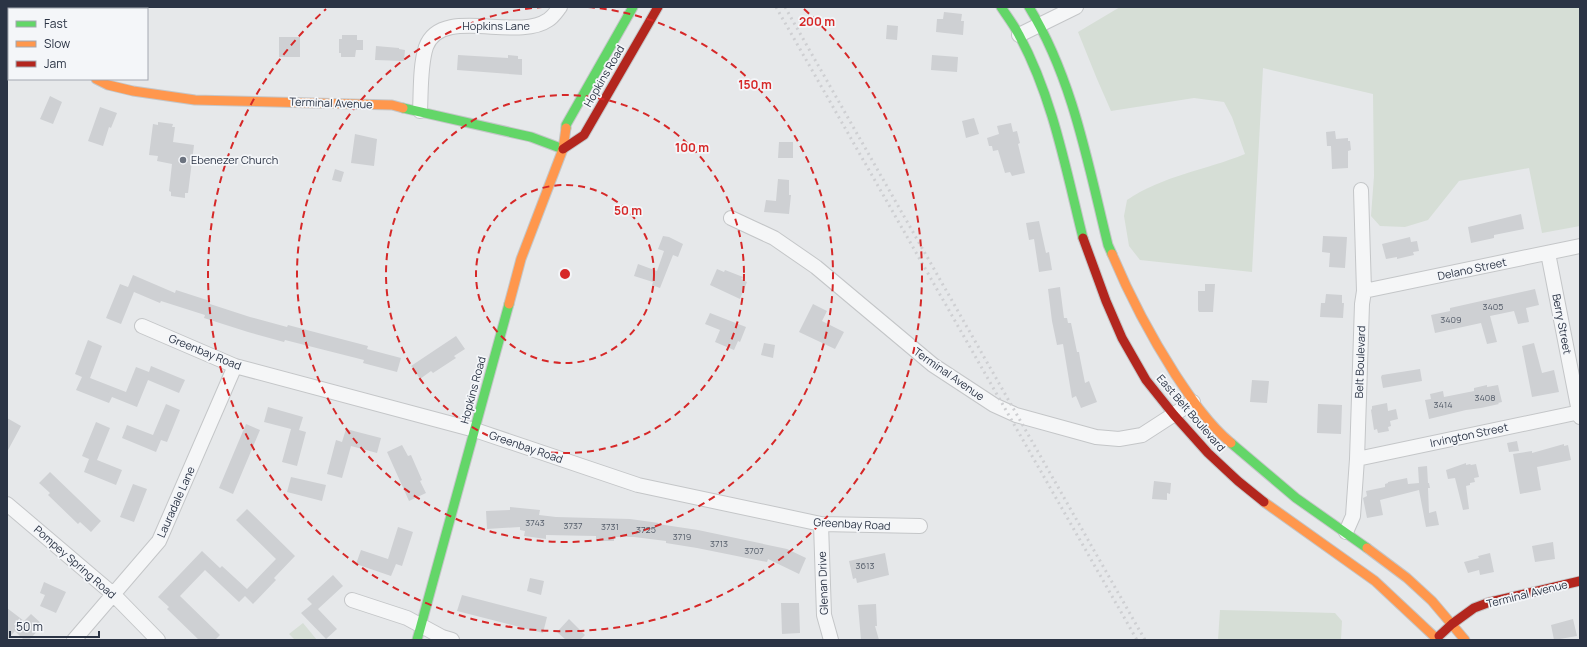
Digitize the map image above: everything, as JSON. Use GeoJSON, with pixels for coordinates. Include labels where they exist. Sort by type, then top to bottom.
{"type":"FeatureCollection","features":[{"type":"Feature","properties":{"kind":"main road","name":"Hopkins Road"},"geometry":{"type":"LineString","coordinates":[[417,640],[521,259],[564,149],[566,124],[633,7]]}},
{"type":"Feature","properties":{"kind":"main road","name":"Hopkins Road"},"geometry":{"type":"LineString","coordinates":[[564,149],[584,135],[658,7]]}},
{"type":"Feature","properties":{"kind":"main road","name":"East Belt Boulevard"},"geometry":{"type":"LineString","coordinates":[[1002,7],[1018,35],[1037,74],[1053,118],[1085,247],[1122,338],[1146,380],[1174,415],[1208,453],[1238,481],[1268,505],[1375,581],[1437,639]]}},
{"type":"Feature","properties":{"kind":"main road","name":"East Belt Boulevard"},"geometry":{"type":"LineString","coordinates":[[1029,7],[1040,25],[1072,99],[1108,245],[1128,292],[1152,338],[1193,402],[1228,441],[1259,468],[1296,498],[1346,532],[1407,578],[1432,601],[1465,640]]}},
{"type":"Feature","properties":{"kind":"main road","name":"Terminal Avenue"},"geometry":{"type":"LineString","coordinates":[[98,80],[108,85],[133,91],[195,100],[392,105],[531,137],[564,149]]}},
{"type":"Feature","properties":{"kind":"main road","name":"Terminal Avenue"},"geometry":{"type":"LineString","coordinates":[[1437,639],[1452,624],[1470,610],[1490,602],[1580,581]]}},
{"type":"Feature","properties":{"kind":"street","name":"Hopkins Lane"},"geometry":{"type":"LineString","coordinates":[[420,111],[426,46],[432,37],[442,29],[458,26],[518,28],[535,26],[547,21],[560,7]]}},
{"type":"Feature","properties":{"kind":"street"},"geometry":{"type":"LineString","coordinates":[[1018,35],[1076,7]]}},
{"type":"Feature","properties":{"kind":"street","name":"Belt Boulevard"},"geometry":{"type":"LineString","coordinates":[[1346,532],[1353,516],[1357,459],[1362,304],[1364,291],[1361,190]]}},
{"type":"Feature","properties":{"kind":"street","name":"Terminal Avenue"},"geometry":{"type":"LineString","coordinates":[[731,218],[774,238],[816,267],[933,365],[994,405],[1016,415],[1096,437],[1120,440],[1142,435],[1193,402]]}},
{"type":"Feature","properties":{"kind":"street","name":"Delano Street"},"geometry":{"type":"LineString","coordinates":[[1364,291],[1580,246]]}},
{"type":"Feature","properties":{"kind":"street","name":"Berry Street"},"geometry":{"type":"LineString","coordinates":[[1548,253],[1580,414]]}},
{"type":"Feature","properties":{"kind":"street","name":"Greenbay Road"},"geometry":{"type":"LineString","coordinates":[[142,326],[235,366],[475,430],[638,486],[821,524],[920,526]]}},
{"type":"Feature","properties":{"kind":"street","name":"Lauradale Lane"},"geometry":{"type":"LineString","coordinates":[[74,640],[159,541],[235,366]]}},
{"type":"Feature","properties":{"kind":"street","name":"Irvington Street"},"geometry":{"type":"LineString","coordinates":[[1357,459],[1580,414]]}},
{"type":"Feature","properties":{"kind":"street","name":"Pompey Spring Road"},"geometry":{"type":"LineString","coordinates":[[7,504],[113,594],[158,640]]}},
{"type":"Feature","properties":{"kind":"street","name":"Glenan Drive"},"geometry":{"type":"LineString","coordinates":[[821,524],[824,615],[831,640]]}},
{"type":"Feature","properties":{"kind":"street"},"geometry":{"type":"LineString","coordinates":[[352,600],[402,616],[442,637],[452,640]]}},
{"type":"Feature","properties":{"kind":"shaded area"},"geometry":{"type":"Polygon","coordinates":[[[1120,7],[1580,7],[1580,226],[1542,233],[1529,168],[1459,181],[1428,220],[1405,227],[1380,226],[1371,216],[1374,176],[1373,94],[1263,68],[1252,272],[1140,260],[1129,246],[1124,216],[1127,200],[1169,179],[1245,154],[1232,117],[1224,102],[1194,98],[1111,111],[1078,32],[1120,7]]]}},
{"type":"Feature","properties":{"kind":"shaded area"},"geometry":{"type":"Polygon","coordinates":[[[1220,610],[1335,613],[1342,621],[1341,640],[1218,640],[1220,610]]]}},
{"type":"Feature","properties":{"kind":"shaded area"},"geometry":{"type":"Polygon","coordinates":[[[303,623],[317,640],[295,640],[289,634],[303,623]]]}},
{"type":"Feature","properties":{"kind":"building"},"geometry":{"type":"Polygon","coordinates":[[[944,12],[962,14],[961,21],[964,21],[963,35],[936,32],[937,19],[943,19],[944,12]]]}},
{"type":"Feature","properties":{"kind":"building"},"geometry":{"type":"Polygon","coordinates":[[[887,25],[898,26],[897,40],[886,39],[887,25]]]}},
{"type":"Feature","properties":{"kind":"building"},"geometry":{"type":"Polygon","coordinates":[[[342,35],[357,35],[357,40],[363,40],[363,50],[356,50],[355,57],[341,57],[341,53],[339,53],[339,39],[342,39],[342,35]]]}},
{"type":"Feature","properties":{"kind":"building"},"geometry":{"type":"Polygon","coordinates":[[[279,37],[300,37],[300,57],[279,57],[279,37]]]}},
{"type":"Feature","properties":{"kind":"building"},"geometry":{"type":"Polygon","coordinates":[[[376,46],[405,50],[404,61],[375,60],[376,46]]]}},
{"type":"Feature","properties":{"kind":"building"},"geometry":{"type":"Polygon","coordinates":[[[458,55],[508,58],[508,55],[518,56],[518,59],[522,59],[522,75],[457,70],[458,55]]]}},
{"type":"Feature","properties":{"kind":"building"},"geometry":{"type":"Polygon","coordinates":[[[932,55],[958,57],[957,72],[931,70],[932,55]]]}},
{"type":"Feature","properties":{"kind":"building"},"geometry":{"type":"Polygon","coordinates":[[[50,96],[62,102],[53,124],[40,119],[50,96]]]}},
{"type":"Feature","properties":{"kind":"building"},"geometry":{"type":"Polygon","coordinates":[[[100,107],[117,113],[111,128],[109,127],[103,146],[88,141],[100,107]]]}},
{"type":"Feature","properties":{"kind":"building"},"geometry":{"type":"Polygon","coordinates":[[[974,118],[979,134],[966,138],[962,121],[974,118]]]}},
{"type":"Feature","properties":{"kind":"building","name":"Ebenezer Church"},"geometry":{"type":"Polygon","coordinates":[[[158,122],[173,124],[172,127],[175,127],[173,142],[194,145],[188,193],[185,193],[185,198],[171,196],[171,192],[169,191],[172,164],[157,161],[158,156],[149,155],[153,124],[158,125],[158,122]]]}},
{"type":"Feature","properties":{"kind":"building"},"geometry":{"type":"Polygon","coordinates":[[[1011,123],[1013,132],[1017,131],[1020,143],[1018,144],[1025,173],[1012,176],[1010,172],[1005,173],[998,150],[993,151],[992,146],[989,146],[987,138],[999,134],[997,126],[1011,123]]]}},
{"type":"Feature","properties":{"kind":"building"},"geometry":{"type":"Polygon","coordinates":[[[1335,131],[1336,139],[1348,138],[1348,141],[1350,141],[1351,150],[1348,151],[1348,168],[1332,169],[1331,146],[1327,146],[1326,132],[1335,131]]]}},
{"type":"Feature","properties":{"kind":"building"},"geometry":{"type":"Polygon","coordinates":[[[355,134],[377,139],[374,166],[351,163],[355,134]]]}},
{"type":"Feature","properties":{"kind":"building"},"geometry":{"type":"Polygon","coordinates":[[[779,142],[793,142],[793,158],[778,158],[779,142]]]}},
{"type":"Feature","properties":{"kind":"building"},"geometry":{"type":"Polygon","coordinates":[[[335,169],[344,172],[341,182],[332,180],[335,169]]]}},
{"type":"Feature","properties":{"kind":"building"},"geometry":{"type":"Polygon","coordinates":[[[778,179],[789,180],[789,195],[791,195],[789,214],[764,212],[766,200],[776,201],[778,179]]]}},
{"type":"Feature","properties":{"kind":"building"},"geometry":{"type":"Polygon","coordinates":[[[1521,214],[1524,229],[1494,235],[1494,238],[1471,243],[1468,227],[1521,214]]]}},
{"type":"Feature","properties":{"kind":"building"},"geometry":{"type":"Polygon","coordinates":[[[1039,221],[1046,253],[1049,252],[1052,270],[1039,272],[1034,239],[1029,240],[1026,223],[1039,221]]]}},
{"type":"Feature","properties":{"kind":"building"},"geometry":{"type":"Polygon","coordinates":[[[663,236],[669,237],[683,244],[678,257],[673,255],[660,288],[652,285],[653,282],[634,276],[638,264],[657,271],[664,251],[658,249],[663,236]]]}},
{"type":"Feature","properties":{"kind":"building"},"geometry":{"type":"Polygon","coordinates":[[[1323,236],[1347,237],[1345,268],[1329,267],[1330,253],[1322,252],[1323,236]]]}},
{"type":"Feature","properties":{"kind":"building"},"geometry":{"type":"Polygon","coordinates":[[[1410,237],[1411,242],[1417,241],[1419,251],[1413,252],[1414,255],[1397,259],[1397,257],[1386,259],[1382,244],[1410,237]]]}},
{"type":"Feature","properties":{"kind":"building"},"geometry":{"type":"Polygon","coordinates":[[[717,269],[724,272],[725,270],[743,277],[741,279],[747,282],[740,299],[710,285],[717,269]]]}},
{"type":"Feature","properties":{"kind":"building"},"geometry":{"type":"Polygon","coordinates":[[[133,275],[175,293],[176,290],[210,301],[210,304],[250,317],[287,327],[288,325],[368,346],[367,349],[401,358],[397,372],[363,363],[364,360],[285,340],[284,342],[248,332],[204,318],[205,315],[161,301],[160,303],[134,292],[121,324],[106,318],[120,284],[128,287],[133,275]]]}},
{"type":"Feature","properties":{"kind":"building"},"geometry":{"type":"Polygon","coordinates":[[[1205,284],[1215,284],[1213,312],[1199,312],[1198,310],[1198,291],[1205,291],[1205,284]]]}},
{"type":"Feature","properties":{"kind":"building"},"geometry":{"type":"Polygon","coordinates":[[[1060,287],[1064,318],[1067,318],[1068,323],[1071,323],[1077,352],[1079,352],[1085,383],[1089,381],[1097,402],[1081,408],[1076,396],[1072,398],[1063,344],[1057,345],[1052,321],[1048,289],[1060,287]]]}},
{"type":"Feature","properties":{"kind":"building"},"geometry":{"type":"Polygon","coordinates":[[[1535,289],[1539,305],[1526,308],[1529,322],[1518,324],[1514,311],[1490,316],[1497,342],[1487,344],[1481,323],[1435,333],[1431,315],[1450,311],[1450,308],[1535,289]]]}},
{"type":"Feature","properties":{"kind":"building"},"geometry":{"type":"Polygon","coordinates":[[[1326,294],[1342,295],[1342,303],[1344,303],[1343,318],[1320,317],[1321,303],[1325,303],[1326,294]]]}},
{"type":"Feature","properties":{"kind":"building"},"geometry":{"type":"Polygon","coordinates":[[[813,304],[827,311],[822,321],[844,332],[835,349],[799,332],[813,304]]]}},
{"type":"Feature","properties":{"kind":"building"},"geometry":{"type":"Polygon","coordinates":[[[710,313],[746,327],[740,342],[738,341],[734,350],[715,342],[720,330],[705,324],[710,313]]]}},
{"type":"Feature","properties":{"kind":"building"},"geometry":{"type":"Polygon","coordinates":[[[456,336],[465,349],[454,356],[456,358],[433,373],[431,371],[420,379],[411,366],[456,336]]]}},
{"type":"Feature","properties":{"kind":"building"},"geometry":{"type":"Polygon","coordinates":[[[88,340],[102,346],[90,378],[126,392],[136,367],[149,372],[151,366],[185,380],[179,393],[148,380],[137,407],[112,397],[109,403],[76,390],[82,377],[75,374],[88,340]]]}},
{"type":"Feature","properties":{"kind":"building"},"geometry":{"type":"Polygon","coordinates":[[[764,343],[775,345],[773,358],[761,355],[764,343]]]}},
{"type":"Feature","properties":{"kind":"building"},"geometry":{"type":"Polygon","coordinates":[[[1534,343],[1542,373],[1554,370],[1559,392],[1532,397],[1522,346],[1534,343]]]}},
{"type":"Feature","properties":{"kind":"building"},"geometry":{"type":"Polygon","coordinates":[[[1420,369],[1422,381],[1383,388],[1382,375],[1420,369]]]}},
{"type":"Feature","properties":{"kind":"building"},"geometry":{"type":"Polygon","coordinates":[[[1252,380],[1269,381],[1267,403],[1250,402],[1252,380]]]}},
{"type":"Feature","properties":{"kind":"building"},"geometry":{"type":"Polygon","coordinates":[[[1487,385],[1487,387],[1498,385],[1502,402],[1498,403],[1499,404],[1429,419],[1425,400],[1431,399],[1430,394],[1443,391],[1444,397],[1474,391],[1474,388],[1487,385]]]}},
{"type":"Feature","properties":{"kind":"building"},"geometry":{"type":"Polygon","coordinates":[[[1387,403],[1388,411],[1396,409],[1398,419],[1390,421],[1391,426],[1388,427],[1389,431],[1378,433],[1377,429],[1374,430],[1371,410],[1372,406],[1387,403]]]}},
{"type":"Feature","properties":{"kind":"building"},"geometry":{"type":"Polygon","coordinates":[[[166,404],[180,410],[167,442],[161,440],[156,452],[122,438],[127,425],[153,435],[166,404]]]}},
{"type":"Feature","properties":{"kind":"building"},"geometry":{"type":"Polygon","coordinates":[[[1318,404],[1342,405],[1341,434],[1317,433],[1318,404]]]}},
{"type":"Feature","properties":{"kind":"building"},"geometry":{"type":"Polygon","coordinates":[[[268,407],[303,417],[299,430],[306,432],[297,466],[282,462],[291,429],[264,422],[268,407]]]}},
{"type":"Feature","properties":{"kind":"building"},"geometry":{"type":"Polygon","coordinates":[[[7,418],[21,426],[7,452],[7,418]]]}},
{"type":"Feature","properties":{"kind":"building"},"geometry":{"type":"Polygon","coordinates":[[[96,422],[110,428],[97,460],[122,470],[116,485],[84,472],[89,459],[82,456],[96,422]]]}},
{"type":"Feature","properties":{"kind":"building"},"geometry":{"type":"Polygon","coordinates":[[[246,424],[260,430],[233,494],[219,488],[246,424]]]}},
{"type":"Feature","properties":{"kind":"building"},"geometry":{"type":"Polygon","coordinates":[[[346,429],[381,438],[377,453],[351,446],[342,478],[327,474],[336,440],[342,442],[346,429]]]}},
{"type":"Feature","properties":{"kind":"building"},"geometry":{"type":"Polygon","coordinates":[[[1517,441],[1519,451],[1509,452],[1507,443],[1517,441]]]}},
{"type":"Feature","properties":{"kind":"building"},"geometry":{"type":"Polygon","coordinates":[[[1564,444],[1564,446],[1568,445],[1571,460],[1537,467],[1541,490],[1520,494],[1513,454],[1532,451],[1532,453],[1564,444]]]}},
{"type":"Feature","properties":{"kind":"building"},"geometry":{"type":"Polygon","coordinates":[[[402,445],[408,456],[411,455],[426,493],[409,501],[387,452],[402,445]]]}},
{"type":"Feature","properties":{"kind":"building"},"geometry":{"type":"Polygon","coordinates":[[[1466,463],[1466,465],[1476,464],[1479,477],[1474,478],[1475,482],[1466,486],[1469,509],[1463,510],[1455,478],[1448,479],[1446,470],[1466,463]]]}},
{"type":"Feature","properties":{"kind":"building"},"geometry":{"type":"Polygon","coordinates":[[[1427,466],[1428,483],[1430,488],[1428,488],[1429,513],[1436,511],[1439,525],[1426,527],[1419,490],[1380,500],[1383,515],[1367,518],[1363,498],[1367,496],[1366,491],[1385,487],[1385,484],[1388,482],[1407,478],[1408,484],[1419,483],[1418,467],[1427,466]]]}},
{"type":"Feature","properties":{"kind":"building"},"geometry":{"type":"Polygon","coordinates":[[[50,472],[101,521],[91,532],[80,522],[78,524],[48,495],[50,493],[39,483],[50,472]]]}},
{"type":"Feature","properties":{"kind":"building"},"geometry":{"type":"Polygon","coordinates":[[[291,477],[326,485],[322,501],[287,492],[291,477]]]}},
{"type":"Feature","properties":{"kind":"building"},"geometry":{"type":"Polygon","coordinates":[[[1154,481],[1171,483],[1170,494],[1167,493],[1167,500],[1152,499],[1154,481]]]}},
{"type":"Feature","properties":{"kind":"building"},"geometry":{"type":"Polygon","coordinates":[[[133,484],[147,489],[134,522],[120,517],[133,484]]]}},
{"type":"Feature","properties":{"kind":"building"},"geometry":{"type":"Polygon","coordinates":[[[510,507],[540,510],[539,515],[556,517],[630,519],[659,523],[658,524],[698,530],[787,549],[806,558],[799,574],[768,559],[767,562],[666,543],[666,541],[634,537],[614,537],[614,541],[596,541],[596,536],[546,535],[546,539],[524,536],[525,531],[520,530],[520,527],[487,529],[486,511],[510,510],[510,507]]]}},
{"type":"Feature","properties":{"kind":"building"},"geometry":{"type":"Polygon","coordinates":[[[247,509],[295,556],[274,578],[276,580],[253,604],[245,596],[239,602],[205,570],[180,596],[220,635],[215,640],[199,640],[167,609],[169,607],[158,597],[202,551],[220,568],[222,566],[247,589],[276,559],[236,520],[247,509]]]}},
{"type":"Feature","properties":{"kind":"building"},"geometry":{"type":"Polygon","coordinates":[[[398,527],[413,532],[402,566],[396,564],[391,576],[356,564],[361,550],[388,559],[398,527]]]}},
{"type":"Feature","properties":{"kind":"building"},"geometry":{"type":"Polygon","coordinates":[[[1553,542],[1555,559],[1535,562],[1532,546],[1553,542]]]}},
{"type":"Feature","properties":{"kind":"building"},"geometry":{"type":"Polygon","coordinates":[[[885,553],[889,575],[857,583],[856,578],[853,579],[849,561],[885,553]]]}},
{"type":"Feature","properties":{"kind":"building"},"geometry":{"type":"Polygon","coordinates":[[[1490,553],[1494,572],[1480,575],[1479,570],[1468,573],[1464,562],[1490,553]]]}},
{"type":"Feature","properties":{"kind":"building"},"geometry":{"type":"Polygon","coordinates":[[[333,575],[343,586],[318,609],[337,629],[326,639],[301,613],[312,604],[307,599],[333,575]]]}},
{"type":"Feature","properties":{"kind":"building"},"geometry":{"type":"Polygon","coordinates":[[[530,578],[544,581],[541,595],[527,591],[530,578]]]}},
{"type":"Feature","properties":{"kind":"building"},"geometry":{"type":"Polygon","coordinates":[[[44,582],[66,592],[56,613],[40,606],[45,595],[40,593],[44,582]]]}},
{"type":"Feature","properties":{"kind":"building"},"geometry":{"type":"Polygon","coordinates":[[[462,595],[547,617],[543,633],[457,611],[462,595]]]}},
{"type":"Feature","properties":{"kind":"building"},"geometry":{"type":"Polygon","coordinates":[[[781,603],[799,603],[800,633],[782,634],[781,603]]]}},
{"type":"Feature","properties":{"kind":"building"},"geometry":{"type":"Polygon","coordinates":[[[876,604],[877,626],[875,626],[879,640],[861,640],[858,605],[876,604]]]}},
{"type":"Feature","properties":{"kind":"building"},"geometry":{"type":"Polygon","coordinates":[[[7,608],[24,621],[31,614],[43,625],[29,640],[24,640],[15,631],[7,640],[7,608]]]}},
{"type":"Feature","properties":{"kind":"building"},"geometry":{"type":"Polygon","coordinates":[[[569,619],[585,635],[580,640],[566,640],[557,632],[569,619]]]}},
{"type":"Feature","properties":{"kind":"building"},"geometry":{"type":"Polygon","coordinates":[[[1573,619],[1577,636],[1554,640],[1551,625],[1573,619]]]}},
{"type":"Feature","properties":{"kind":"railway"},"geometry":{"type":"LineString","coordinates":[[776,7],[1137,640]]}},
{"type":"Feature","properties":{"kind":"railway"},"geometry":{"type":"LineString","coordinates":[[785,7],[1145,640]]}},
{"type":"Feature","properties":{"kind":"traffic: fast"},"geometry":{"type":"LineString","coordinates":[[566,128],[566,125],[633,7]]}},
{"type":"Feature","properties":{"kind":"traffic: fast"},"geometry":{"type":"LineString","coordinates":[[1001,7],[1013,24],[1031,59],[1050,109],[1083,238]]}},
{"type":"Feature","properties":{"kind":"traffic: fast"},"geometry":{"type":"LineString","coordinates":[[1029,7],[1057,63],[1068,93],[1078,123],[1108,245],[1112,254]]}},
{"type":"Feature","properties":{"kind":"traffic: fast"},"geometry":{"type":"LineString","coordinates":[[403,108],[531,137],[563,149]]}},
{"type":"Feature","properties":{"kind":"traffic: fast"},"geometry":{"type":"LineString","coordinates":[[417,640],[509,304]]}},
{"type":"Feature","properties":{"kind":"traffic: fast"},"geometry":{"type":"LineString","coordinates":[[1231,443],[1296,498],[1367,548]]}},
{"type":"Feature","properties":{"kind":"traffic: slow"},"geometry":{"type":"LineString","coordinates":[[98,80],[108,85],[133,91],[195,100],[392,105],[403,108]]}},
{"type":"Feature","properties":{"kind":"traffic: slow"},"geometry":{"type":"LineString","coordinates":[[509,304],[521,259],[563,149],[566,128]]}},
{"type":"Feature","properties":{"kind":"traffic: slow"},"geometry":{"type":"LineString","coordinates":[[1112,254],[1141,316],[1175,374],[1207,419],[1231,443]]}},
{"type":"Feature","properties":{"kind":"traffic: slow"},"geometry":{"type":"LineString","coordinates":[[1264,502],[1375,581],[1438,640]]}},
{"type":"Feature","properties":{"kind":"traffic: slow"},"geometry":{"type":"LineString","coordinates":[[1367,548],[1407,578],[1432,601],[1465,640]]}},
{"type":"Feature","properties":{"kind":"traffic: jam"},"geometry":{"type":"LineString","coordinates":[[563,149],[584,135],[658,7]]}},
{"type":"Feature","properties":{"kind":"traffic: jam"},"geometry":{"type":"LineString","coordinates":[[1083,238],[1106,301],[1122,338],[1146,380],[1174,415],[1208,453],[1238,481],[1264,502]]}},
{"type":"Feature","properties":{"kind":"traffic: jam"},"geometry":{"type":"LineString","coordinates":[[1439,636],[1452,624],[1474,608],[1490,602],[1580,581]]}},
{"type":"Feature","properties":{"kind":"place","name":"Ebenezer Church"},"geometry":{"type":"Point","coordinates":[183,160]}}]}
